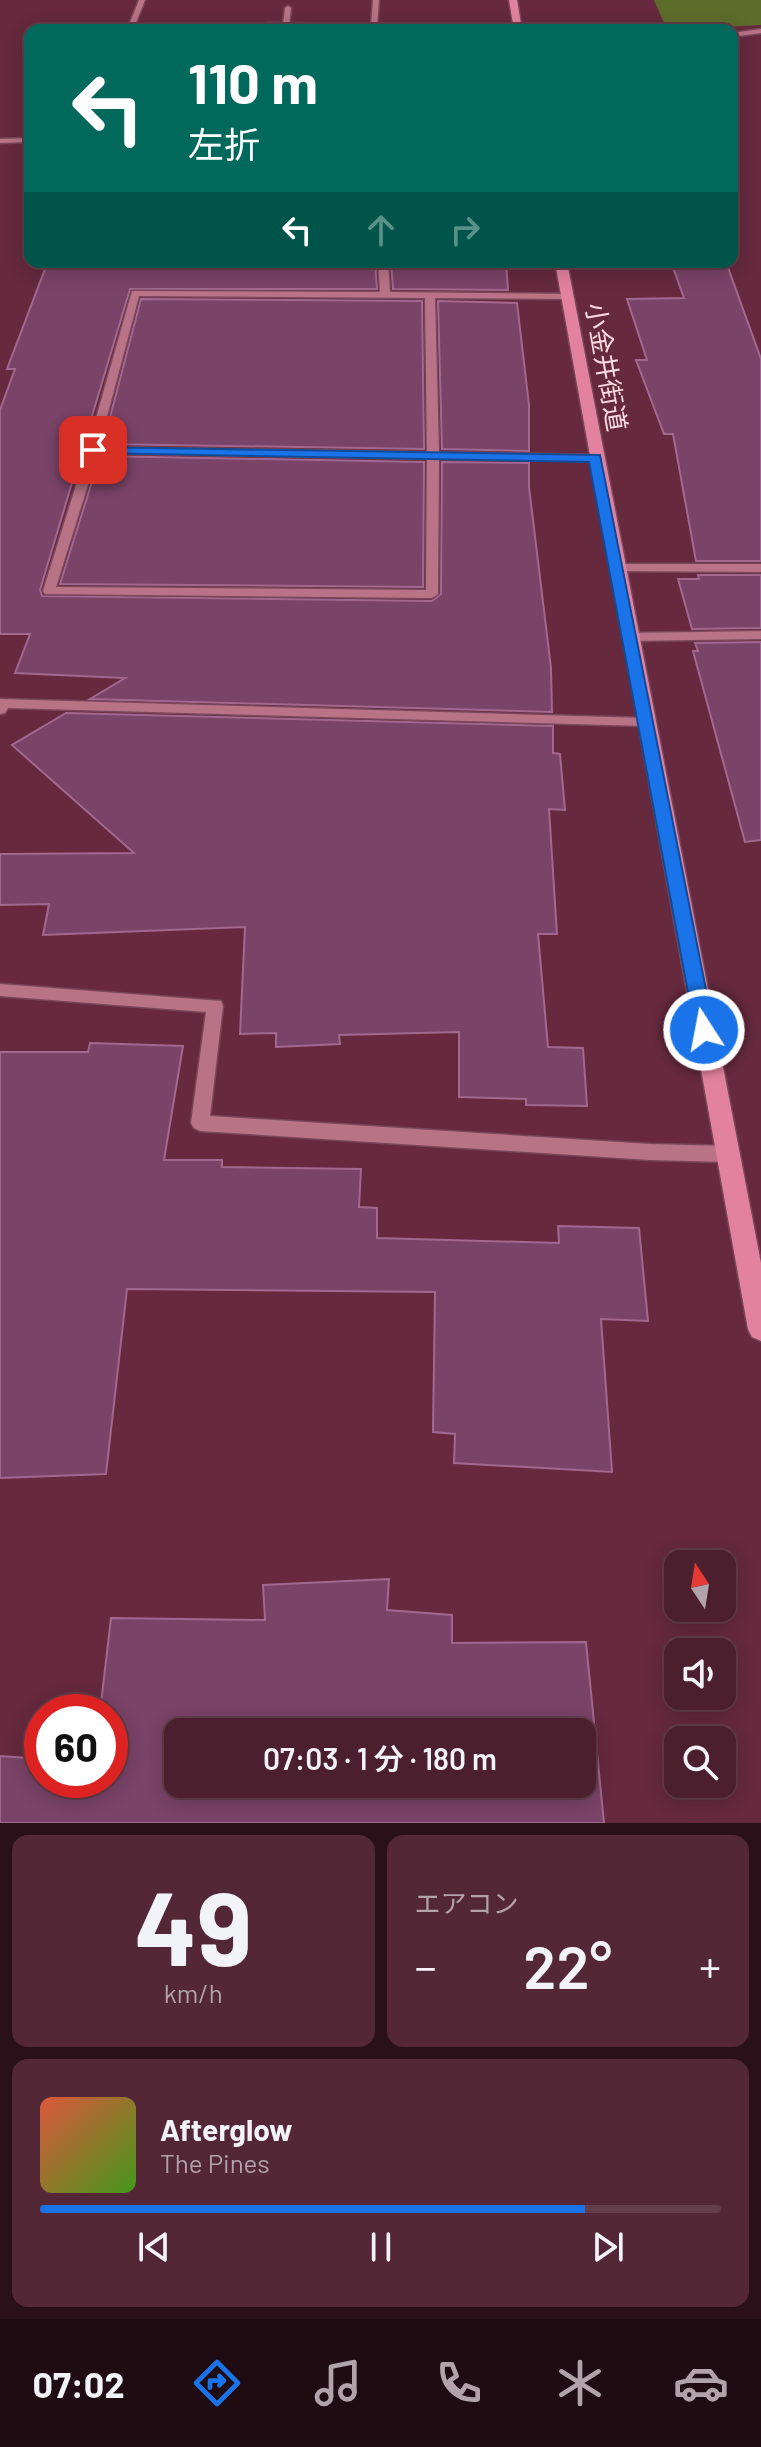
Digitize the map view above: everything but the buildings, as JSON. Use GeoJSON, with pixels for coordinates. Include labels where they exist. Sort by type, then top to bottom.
{"type":"FeatureCollection","features":[{"type":"Feature","properties":{"kind":"main road"},"geometry":{"type":"LineString","coordinates":[[513,0],[517,24]]}},
{"type":"Feature","properties":{"kind":"main road","name":"小金井街道"},"geometry":{"type":"LineString","coordinates":[[562,268],[595,458],[761,1329]]}},
{"type":"Feature","properties":{"kind":"street"},"geometry":{"type":"LineString","coordinates":[[133,24],[142,0]]}},
{"type":"Feature","properties":{"kind":"street"},"geometry":{"type":"LineString","coordinates":[[374,24],[376,0]]}},
{"type":"Feature","properties":{"kind":"street"},"geometry":{"type":"LineString","coordinates":[[286,24],[288,8]]}},
{"type":"Feature","properties":{"kind":"street"},"geometry":{"type":"LineString","coordinates":[[738,34],[761,31]]}},
{"type":"Feature","properties":{"kind":"street"},"geometry":{"type":"LineString","coordinates":[[0,141],[24,140]]}},
{"type":"Feature","properties":{"kind":"street"},"geometry":{"type":"LineString","coordinates":[[383,268],[385,294]]}},
{"type":"Feature","properties":{"kind":"street"},"geometry":{"type":"LineString","coordinates":[[430,295],[432,594],[49,591],[93,450],[135,293],[385,294],[567,296]]}},
{"type":"Feature","properties":{"kind":"street"},"geometry":{"type":"LineString","coordinates":[[93,450],[595,458]]}},
{"type":"Feature","properties":{"kind":"street"},"geometry":{"type":"LineString","coordinates":[[616,568],[761,568]]}},
{"type":"Feature","properties":{"kind":"street"},"geometry":{"type":"LineString","coordinates":[[629,637],[761,635]]}},
{"type":"Feature","properties":{"kind":"street"},"geometry":{"type":"LineString","coordinates":[[0,710],[2,703],[645,722]]}},
{"type":"Feature","properties":{"kind":"street"},"geometry":{"type":"LineString","coordinates":[[0,990],[215,1006],[200,1123],[650,1152],[728,1154]]}},
{"type":"Feature","properties":{"kind":"green space"},"geometry":{"type":"Polygon","coordinates":[[[654,0],[761,0],[761,25],[664,24],[654,0]]]}},
{"type":"Feature","properties":{"kind":"route"},"geometry":{"type":"LineString","coordinates":[[93,450],[595,458],[704,1030]]}}]}
